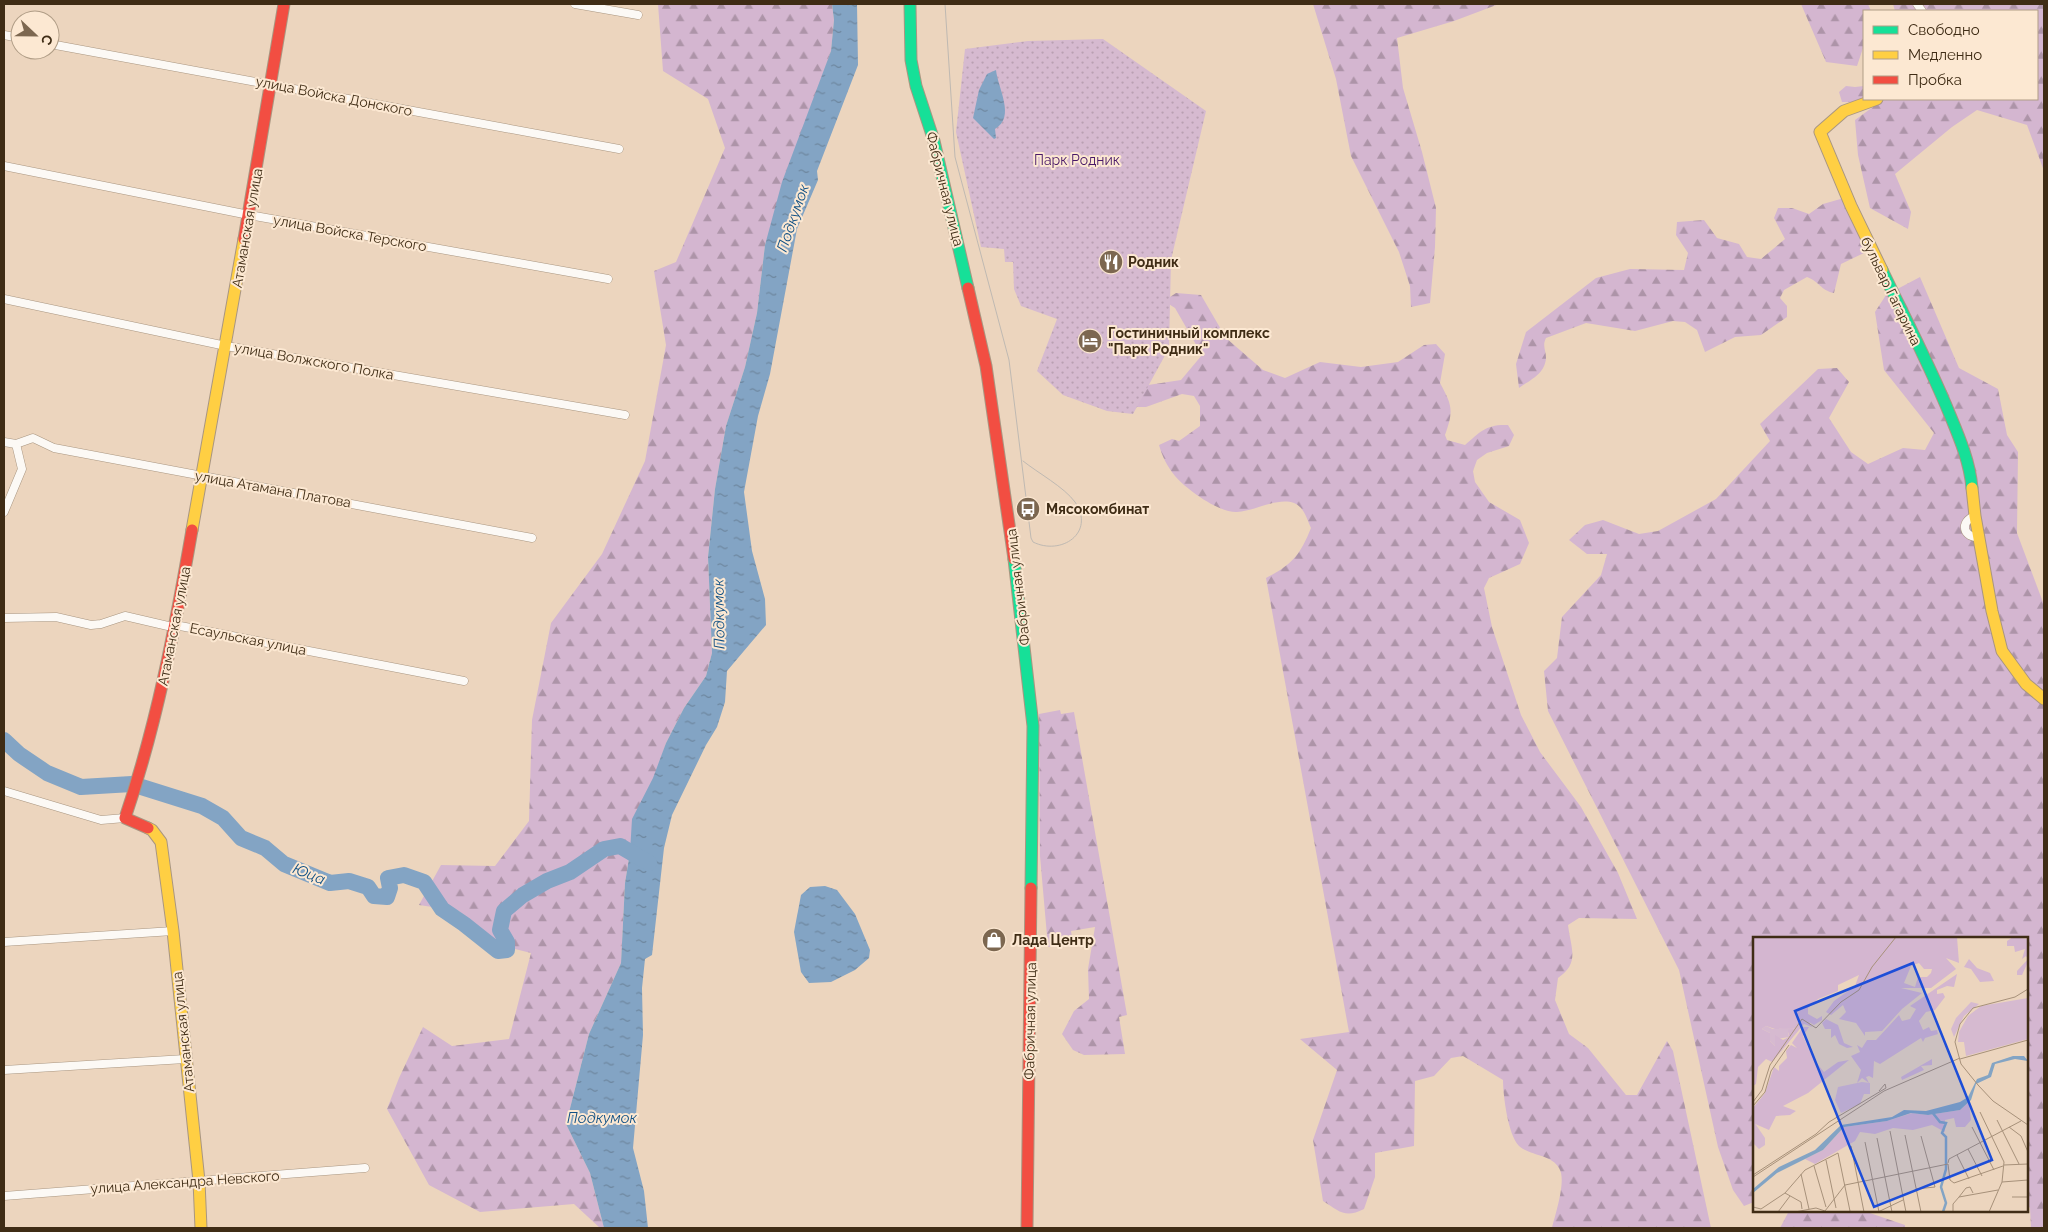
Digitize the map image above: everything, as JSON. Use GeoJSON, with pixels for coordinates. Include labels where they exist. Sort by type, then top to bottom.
{"type":"FeatureCollection","features":[{"type":"Feature","properties":{"kind":"street","name":"Атаманская улица"},"geometry":{"type":"LineString","coordinates":[[201,1228],[173,931],[161,842],[152,830],[124,818],[137,785],[156,717],[175,625],[249,215],[284,4]]}},
{"type":"Feature","properties":{"kind":"street"},"geometry":{"type":"LineString","coordinates":[[575,4],[638,15]]}},
{"type":"Feature","properties":{"kind":"street","name":"Фабричная улица"},"geometry":{"type":"LineString","coordinates":[[910,4],[911,60],[916,86],[934,141],[986,366],[1008,511],[1029,676],[1033,726],[1027,1228]]}},
{"type":"Feature","properties":{"kind":"street","name":"улица Войска Донского"},"geometry":{"type":"LineString","coordinates":[[60,46],[619,149]]}},
{"type":"Feature","properties":{"kind":"street","name":"бульвар Гагарина"},"geometry":{"type":"LineString","coordinates":[[1874,100],[1844,111],[1820,132],[1851,206],[1940,393],[1962,445],[1970,476],[1992,611],[2002,651],[2026,684],[2044,699]]}},
{"type":"Feature","properties":{"kind":"street","name":"улица Войска Терского"},"geometry":{"type":"LineString","coordinates":[[4,166],[249,215],[608,279]]}},
{"type":"Feature","properties":{"kind":"street","name":"улица Волжского Полка"},"geometry":{"type":"LineString","coordinates":[[4,299],[226,346],[625,416]]}},
{"type":"Feature","properties":{"kind":"street","name":"улица Атамана Платова"},"geometry":{"type":"LineString","coordinates":[[4,442],[16,444],[33,438],[54,448],[532,538]]}},
{"type":"Feature","properties":{"kind":"street"},"geometry":{"type":"LineString","coordinates":[[4,512],[22,469],[16,444]]}},
{"type":"Feature","properties":{"kind":"street","name":"Есаульская улица"},"geometry":{"type":"LineString","coordinates":[[4,618],[56,617],[91,625],[125,616],[168,626],[175,625],[464,681]]}},
{"type":"Feature","properties":{"kind":"street"},"geometry":{"type":"LineString","coordinates":[[4,791],[101,820],[124,818]]}},
{"type":"Feature","properties":{"kind":"street"},"geometry":{"type":"LineString","coordinates":[[4,942],[173,931]]}},
{"type":"Feature","properties":{"kind":"street"},"geometry":{"type":"LineString","coordinates":[[4,1070],[184,1058]]}},
{"type":"Feature","properties":{"kind":"street","name":"улица Александра Невского"},"geometry":{"type":"LineString","coordinates":[[4,1196],[366,1168]]}},
{"type":"Feature","properties":{"kind":"green space"},"geometry":{"type":"Polygon","coordinates":[[[658,4],[832,4],[834,20],[831,51],[765,245],[757,313],[745,367],[726,426],[715,489],[708,557],[712,653],[706,676],[684,708],[666,743],[630,852],[625,883],[621,963],[589,1034],[566,1124],[590,1173],[604,1228],[600,1228],[574,1204],[480,1212],[429,1185],[387,1109],[423,1027],[452,1046],[509,1039],[531,953],[499,945],[485,936],[459,911],[419,905],[441,865],[495,866],[529,821],[532,720],[551,623],[602,554],[645,461],[666,345],[654,271],[676,262],[725,148],[708,99],[663,71],[658,4]]]}},
{"type":"Feature","properties":{"kind":"green space"},"geometry":{"type":"Polygon","coordinates":[[[1313,4],[1499,4],[1454,21],[1397,38],[1403,88],[1436,208],[1430,303],[1411,307],[1410,286],[1399,252],[1351,156],[1336,79],[1313,4]]]}},
{"type":"Feature","properties":{"kind":"green space"},"geometry":{"type":"Polygon","coordinates":[[[1801,4],[1868,4],[1871,10],[1863,10],[1863,48],[1857,66],[1826,62],[1801,4]]]}},
{"type":"Feature","properties":{"kind":"green space"},"geometry":{"type":"Polygon","coordinates":[[[1893,4],[2044,4],[2044,171],[2027,125],[1977,110],[1952,127],[1895,174],[1911,212],[1908,229],[1870,208],[1858,155],[1855,120],[1883,100],[2038,100],[2038,10],[1895,10],[1893,4]]]}},
{"type":"Feature","properties":{"kind":"green space","name":"Парк Родник"},"geometry":{"type":"Polygon","coordinates":[[[1103,39],[1206,111],[1171,260],[1169,348],[1133,414],[1107,411],[1063,395],[1037,371],[1057,319],[1021,306],[1014,289],[1013,262],[1005,262],[1004,249],[981,247],[956,132],[965,49],[1028,41],[1103,39]]]}},
{"type":"Feature","properties":{"kind":"green space"},"geometry":{"type":"Polygon","coordinates":[[[1846,86],[1863,86],[1863,100],[1861,102],[1842,102],[1839,92],[1846,86]]]}},
{"type":"Feature","properties":{"kind":"green space"},"geometry":{"type":"Polygon","coordinates":[[[1844,198],[1866,252],[1841,264],[1834,293],[1807,277],[1784,290],[1780,298],[1787,306],[1787,317],[1761,335],[1735,337],[1705,352],[1697,330],[1685,322],[1673,321],[1635,331],[1586,323],[1546,338],[1544,346],[1546,358],[1543,368],[1536,376],[1519,388],[1516,364],[1526,332],[1596,278],[1630,269],[1684,270],[1688,253],[1676,235],[1677,222],[1704,220],[1717,238],[1739,244],[1747,257],[1761,259],[1785,239],[1774,218],[1778,208],[1792,208],[1809,214],[1823,204],[1844,198]]]}},
{"type":"Feature","properties":{"kind":"green space"},"geometry":{"type":"Polygon","coordinates":[[[1920,277],[1959,368],[1998,389],[2007,435],[2018,452],[2017,533],[2044,605],[2044,1228],[2031,1228],[2030,1208],[2028,1205],[2028,937],[1753,937],[1753,1202],[1744,1206],[1733,1190],[1718,1147],[1679,970],[1548,711],[1544,671],[1557,658],[1562,617],[1601,575],[1607,554],[1587,554],[1569,540],[1585,525],[1603,520],[1639,534],[1658,531],[1716,499],[1770,441],[1760,424],[1818,369],[1837,368],[1849,382],[1829,418],[1851,452],[1868,464],[1903,448],[1925,450],[1934,433],[1884,370],[1875,312],[1886,295],[1920,277]]]}},
{"type":"Feature","properties":{"kind":"green space"},"geometry":{"type":"Polygon","coordinates":[[[1176,293],[1201,295],[1226,338],[1263,370],[1285,378],[1320,362],[1361,367],[1398,362],[1424,345],[1436,344],[1445,354],[1440,383],[1447,397],[1451,413],[1445,435],[1447,440],[1465,445],[1489,427],[1500,425],[1508,425],[1514,435],[1509,446],[1487,453],[1477,460],[1473,471],[1475,482],[1489,502],[1520,520],[1529,543],[1520,564],[1489,578],[1484,588],[1492,627],[1521,715],[1540,752],[1581,807],[1618,873],[1637,919],[1579,918],[1568,925],[1572,961],[1565,972],[1558,978],[1555,1000],[1569,1034],[1588,1048],[1626,1095],[1637,1095],[1667,1041],[1673,1051],[1711,1228],[1552,1228],[1562,1181],[1559,1168],[1551,1160],[1519,1146],[1515,1141],[1509,1124],[1503,1080],[1463,1056],[1451,1058],[1434,1076],[1415,1081],[1414,1146],[1375,1153],[1375,1177],[1364,1209],[1347,1214],[1338,1211],[1323,1201],[1313,1140],[1337,1070],[1300,1039],[1349,1032],[1266,578],[1283,568],[1294,558],[1311,528],[1303,510],[1294,503],[1273,503],[1237,512],[1221,509],[1187,487],[1175,476],[1165,461],[1159,445],[1172,439],[1179,441],[1200,426],[1200,406],[1194,396],[1182,394],[1146,407],[1134,407],[1135,387],[1181,380],[1202,355],[1175,308],[1164,301],[1176,293]]]}},
{"type":"Feature","properties":{"kind":"green space"},"geometry":{"type":"Polygon","coordinates":[[[1060,710],[1061,714],[1074,712],[1127,1015],[1119,1017],[1125,1054],[1084,1055],[1073,1050],[1062,1034],[1074,1011],[1089,999],[1088,969],[1095,927],[1071,931],[1073,943],[1048,947],[1040,856],[1039,714],[1060,710]]]}},
{"type":"Feature","properties":{"kind":"green space"},"geometry":{"type":"Polygon","coordinates":[[[1788,1212],[1867,1212],[1905,1225],[1905,1228],[1780,1228],[1788,1212]]]}},
{"type":"Feature","properties":{"kind":"water","name":"Подкумок"},"geometry":{"type":"Polygon","coordinates":[[[832,4],[857,4],[858,65],[817,171],[818,180],[797,229],[770,374],[758,416],[744,492],[752,551],[765,599],[766,625],[727,671],[725,702],[717,727],[706,745],[672,815],[664,848],[652,955],[645,959],[642,988],[643,1035],[633,1148],[644,1191],[648,1228],[604,1228],[590,1173],[566,1124],[589,1034],[621,963],[625,883],[630,852],[632,819],[653,778],[666,743],[684,708],[706,676],[712,653],[708,557],[715,489],[726,426],[745,367],[757,313],[765,245],[782,182],[831,51],[834,20],[832,4]]]}},
{"type":"Feature","properties":{"kind":"water"},"geometry":{"type":"Polygon","coordinates":[[[996,70],[1005,110],[1001,124],[995,129],[996,138],[994,139],[973,118],[979,90],[987,74],[996,70]]]}},
{"type":"Feature","properties":{"kind":"water"},"geometry":{"type":"Polygon","coordinates":[[[825,886],[837,890],[855,914],[870,950],[869,958],[855,970],[831,982],[809,983],[801,972],[794,932],[801,895],[810,887],[825,886]]]}},
{"type":"Feature","properties":{"kind":"waterway","name":"Юца"},"geometry":{"type":"LineString","coordinates":[[4,740],[19,754],[47,773],[81,787],[132,784],[202,806],[223,818],[241,838],[265,848],[284,864],[330,883],[349,881],[368,887],[374,896],[387,897],[390,888],[388,878],[404,875],[424,882],[442,909],[498,951],[507,950],[507,942],[500,930],[504,911],[523,895],[547,881],[570,872],[604,849],[620,846],[649,863]]}},
{"type":"Feature","properties":{"kind":"tram line"},"geometry":{"type":"LineString","coordinates":[[945,4],[955,157],[1009,360],[1031,538],[1033,542],[1044,546],[1064,544],[1078,532],[1081,523],[1080,513],[1075,502],[1058,486],[1023,461]]}},
{"type":"Feature","properties":{"kind":"traffic: fast"},"geometry":{"type":"LineString","coordinates":[[910,4],[911,60],[916,86],[934,141],[968,288]]}},
{"type":"Feature","properties":{"kind":"traffic: fast"},"geometry":{"type":"LineString","coordinates":[[1882,270],[1926,360],[1954,424],[1967,460],[1972,488]]}},
{"type":"Feature","properties":{"kind":"traffic: fast"},"geometry":{"type":"LineString","coordinates":[[1014,559],[1033,726],[1031,888]]}},
{"type":"Feature","properties":{"kind":"traffic: slow"},"geometry":{"type":"LineString","coordinates":[[1874,100],[1844,111],[1820,132],[1851,206],[1882,270]]}},
{"type":"Feature","properties":{"kind":"traffic: slow"},"geometry":{"type":"LineString","coordinates":[[192,530],[244,239]]}},
{"type":"Feature","properties":{"kind":"traffic: slow"},"geometry":{"type":"LineString","coordinates":[[1972,488],[1975,516],[1992,611],[2002,651],[2026,684],[2044,699]]}},
{"type":"Feature","properties":{"kind":"traffic: slow"},"geometry":{"type":"LineString","coordinates":[[148,828],[152,830],[161,842],[173,931],[199,1181],[201,1228]]}},
{"type":"Feature","properties":{"kind":"traffic: jam"},"geometry":{"type":"LineString","coordinates":[[244,239],[284,4]]}},
{"type":"Feature","properties":{"kind":"traffic: jam"},"geometry":{"type":"LineString","coordinates":[[968,288],[986,366],[1014,559]]}},
{"type":"Feature","properties":{"kind":"traffic: jam"},"geometry":{"type":"LineString","coordinates":[[148,828],[125,818],[156,711],[172,639],[192,530]]}},
{"type":"Feature","properties":{"kind":"traffic: jam"},"geometry":{"type":"LineString","coordinates":[[1027,1228],[1031,888]]}},
{"type":"Feature","properties":{"kind":"place","name":"Родник"},"geometry":{"type":"Point","coordinates":[1111,262]}},
{"type":"Feature","properties":{"kind":"place","name":"Гостиничный комплекс \"Парк Родник\""},"geometry":{"type":"Point","coordinates":[1090,341]}},
{"type":"Feature","properties":{"kind":"place","name":"Мясокомбинат"},"geometry":{"type":"Point","coordinates":[1028,509]}},
{"type":"Feature","properties":{"kind":"place","name":"Лада Центр"},"geometry":{"type":"Point","coordinates":[994,940]}}]}
